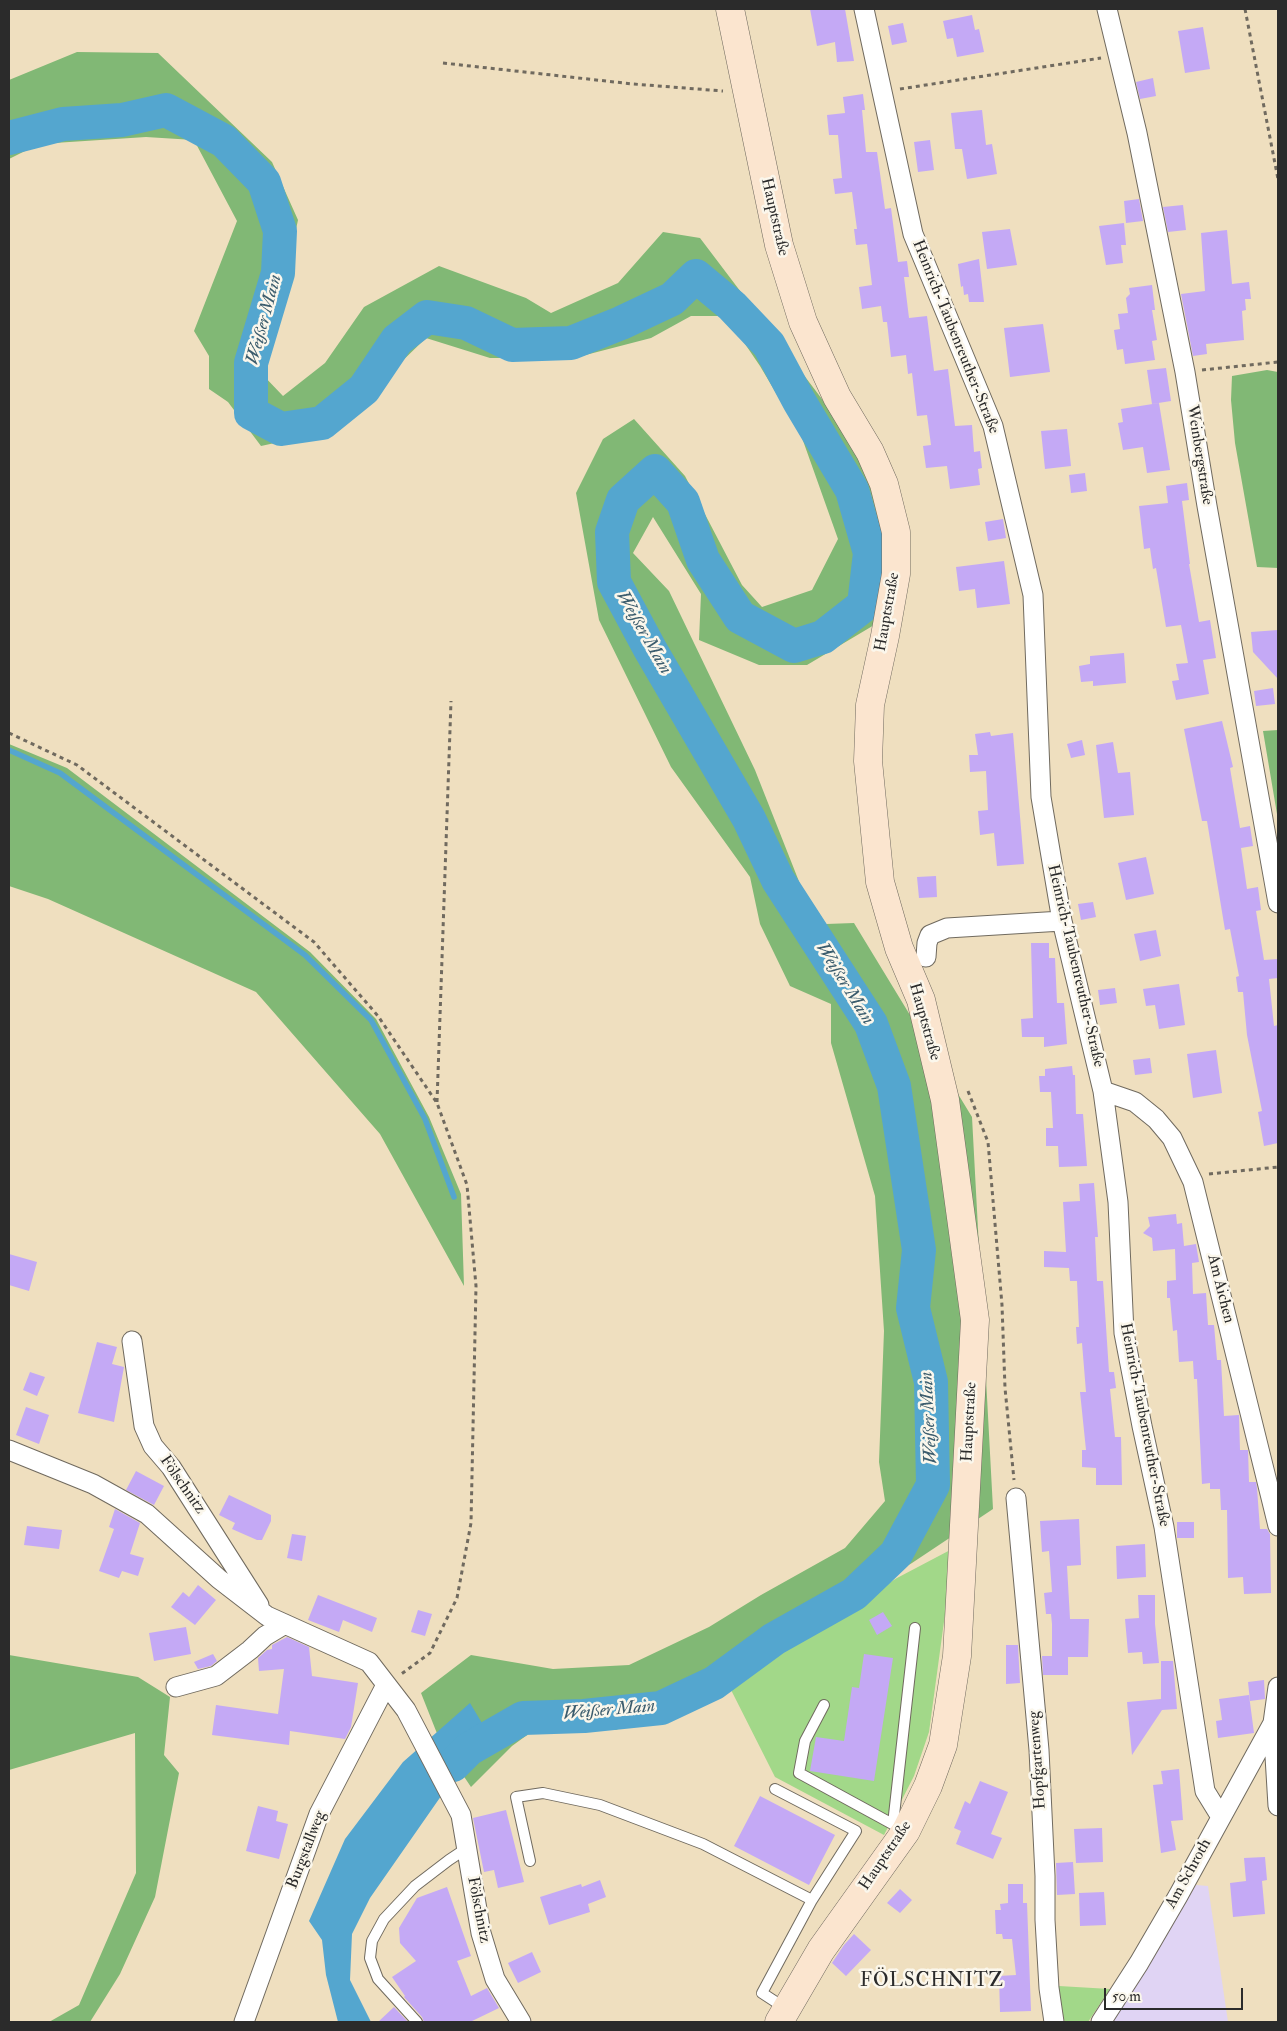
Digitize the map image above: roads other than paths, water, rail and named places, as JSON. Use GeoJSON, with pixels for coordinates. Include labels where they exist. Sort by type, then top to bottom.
{"type":"FeatureCollection","features":[{"type":"Feature","properties":{"kind":"main road","name":"Hauptstraße"},"geometry":{"type":"LineString","coordinates":[[730,9],[779,245],[803,322],[837,397],[870,452],[884,484],[896,532],[896,574],[870,705],[868,761],[880,882],[899,948],[921,1000],[945,1100],[975,1320],[957,1656],[943,1745],[928,1786],[899,1827],[821,1950],[783,2016]]}},
{"type":"Feature","properties":{"kind":"street","name":"Heinrich-Taubenreuther-Straße"},"geometry":{"type":"LineString","coordinates":[[864,9],[914,234],[994,426],[1033,595],[1041,797],[1062,921],[1104,1091],[1118,1202],[1124,1333],[1164,1527],[1205,1791],[1221,1817]]}},
{"type":"Feature","properties":{"kind":"street","name":"Weinbergstraße"},"geometry":{"type":"LineString","coordinates":[[1107,9],[1137,133],[1185,372],[1278,903]]}},
{"type":"Feature","properties":{"kind":"street"},"geometry":{"type":"LineString","coordinates":[[926,957],[927,943],[930,935],[947,928],[1062,921]]}},
{"type":"Feature","properties":{"kind":"street","name":"Am Aichen"},"geometry":{"type":"LineString","coordinates":[[1104,1091],[1135,1102],[1156,1119],[1172,1138],[1190,1176],[1278,1526]]}},
{"type":"Feature","properties":{"kind":"street","name":"Fölschnitz"},"geometry":{"type":"LineString","coordinates":[[132,1341],[144,1426],[150,1439],[171,1467],[267,1616]]}},
{"type":"Feature","properties":{"kind":"street"},"geometry":{"type":"LineString","coordinates":[[9,1450],[93,1484],[147,1514],[219,1579],[267,1616],[369,1662],[386,1685]]}},
{"type":"Feature","properties":{"kind":"street","name":"Hopfgartenweg"},"geometry":{"type":"LineString","coordinates":[[1016,1498],[1039,1750],[1046,1940],[1049,1988],[1054,2022]]}},
{"type":"Feature","properties":{"kind":"street"},"geometry":{"type":"LineString","coordinates":[[176,1687],[216,1676],[265,1636],[285,1624]]}},
{"type":"Feature","properties":{"kind":"street","name":"Fölschnitz"},"geometry":{"type":"LineString","coordinates":[[386,1685],[406,1710],[461,1815],[481,1933],[495,1979],[521,2022]]}},
{"type":"Feature","properties":{"kind":"street","name":"Burgstallweg"},"geometry":{"type":"LineString","coordinates":[[244,2022],[319,1814],[386,1685]]}},
{"type":"Feature","properties":{"kind":"street"},"geometry":{"type":"LineString","coordinates":[[1278,1687],[1273,1723],[1278,1806]]}},
{"type":"Feature","properties":{"kind":"street","name":"Am Schroth"},"geometry":{"type":"LineString","coordinates":[[1101,2022],[1148,1946],[1273,1723]]}},
{"type":"Feature","properties":{"kind":"lane"},"geometry":{"type":"LineString","coordinates":[[824,1705],[805,1741],[799,1773],[899,1827],[916,1628]]}},
{"type":"Feature","properties":{"kind":"lane"},"geometry":{"type":"LineString","coordinates":[[775,1789],[856,1831],[812,1900],[762,1993],[783,2016]]}},
{"type":"Feature","properties":{"kind":"lane"},"geometry":{"type":"LineString","coordinates":[[530,1861],[516,1797],[543,1793],[600,1805],[703,1844],[812,1900]]}},
{"type":"Feature","properties":{"kind":"lane"},"geometry":{"type":"LineString","coordinates":[[417,2022],[378,1979],[370,1958],[372,1941],[384,1919],[415,1886],[467,1848]]}},
{"type":"Feature","properties":{"kind":"water"},"geometry":{"type":"Polygon","coordinates":[[[470,1703],[492,1740],[462,1766],[370,1898],[352,1934],[350,1980],[371,2022],[338,2022],[326,1975],[322,1940],[309,1921],[345,1839],[403,1762],[470,1703]]]}},
{"type":"Feature","properties":{"kind":"waterway","name":"Weißer Main"},"geometry":{"type":"LineString","coordinates":[[9,138],[63,124],[122,120],[166,110],[224,141],[264,182],[280,231],[278,273],[251,363],[251,413],[281,429],[322,423],[364,389],[397,340],[427,317],[466,323],[512,345],[571,343],[621,323],[672,299],[696,276],[732,306],[769,345],[799,401],[852,490],[870,553],[864,605],[823,637],[794,646],[740,617],[703,560],[683,502],[655,471],[623,500],[612,532],[614,582],[650,649],[749,819],[778,880],[871,1024],[894,1086],[919,1250],[913,1308],[931,1382],[933,1485],[896,1554],[854,1594],[774,1639],[714,1683],[661,1708],[584,1716],[523,1718],[469,1749],[453,1765]]}},
{"type":"Feature","properties":{"kind":"waterway"},"geometry":{"type":"LineString","coordinates":[[9,750],[60,773],[305,955],[371,1020],[425,1119],[454,1197]]}},
{"type":"Feature","properties":{"kind":"district","name":"FÖLSCHNITZ"},"geometry":{"type":"Point","coordinates":[932,1982]}}]}
